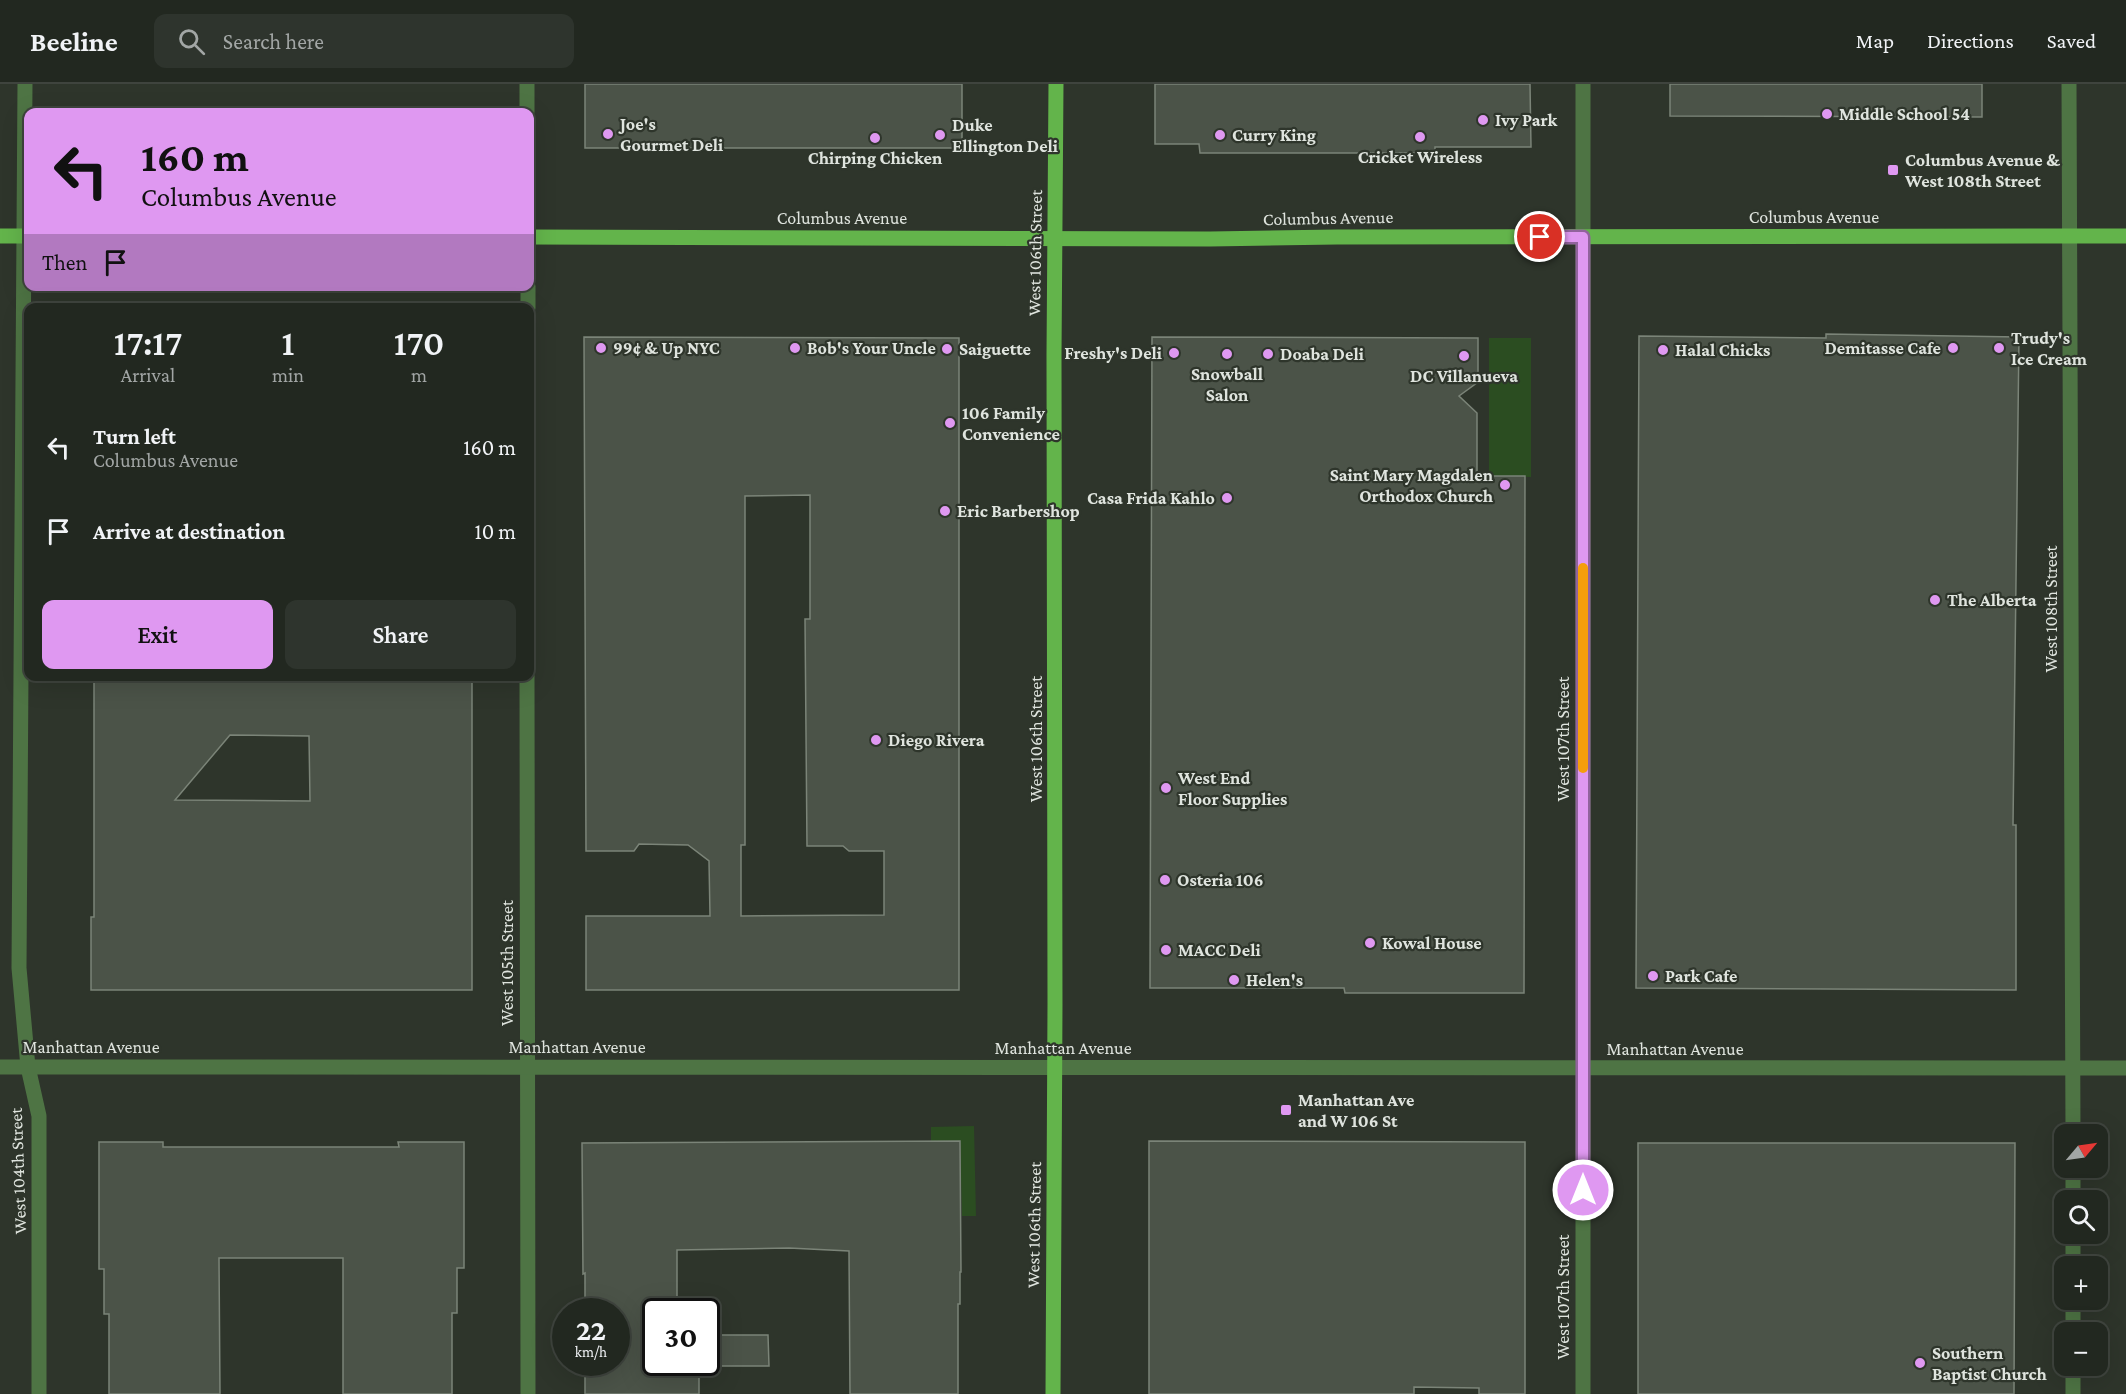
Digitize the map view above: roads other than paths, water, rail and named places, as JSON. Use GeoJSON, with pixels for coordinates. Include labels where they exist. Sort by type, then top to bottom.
{"type":"FeatureCollection","features":[{"type":"Feature","properties":{"kind":"main road","name":"West 106th Street"},"geometry":{"type":"LineString","coordinates":[[1053,1394],[1056,84]]}},
{"type":"Feature","properties":{"kind":"main road"},"geometry":{"type":"LineString","coordinates":[[0,236],[24,236]]}},
{"type":"Feature","properties":{"kind":"main road","name":"Columbus Avenue"},"geometry":{"type":"LineString","coordinates":[[534,237],[2126,236]]}},
{"type":"Feature","properties":{"kind":"street","name":"West 104th Street"},"geometry":{"type":"LineString","coordinates":[[25,84],[25,108]]}},
{"type":"Feature","properties":{"kind":"street"},"geometry":{"type":"LineString","coordinates":[[527,84],[527,108]]}},
{"type":"Feature","properties":{"kind":"street","name":"West 107th Street"},"geometry":{"type":"LineString","coordinates":[[1583,84],[1583,1394]]}},
{"type":"Feature","properties":{"kind":"street","name":"West 108th Street"},"geometry":{"type":"LineString","coordinates":[[2069,84],[2073,1124]]}},
{"type":"Feature","properties":{"kind":"street","name":"West 104th Street"},"geometry":{"type":"LineString","coordinates":[[24,445],[19,968],[28,1067],[39,1116],[39,1394]]}},
{"type":"Feature","properties":{"kind":"street","name":"West 105th Street"},"geometry":{"type":"LineString","coordinates":[[527,681],[528,1394]]}},
{"type":"Feature","properties":{"kind":"street","name":"Manhattan Avenue"},"geometry":{"type":"LineString","coordinates":[[0,1067],[2126,1068]]}},
{"type":"Feature","properties":{"kind":"street"},"geometry":{"type":"LineString","coordinates":[[2073,1376],[2073,1394]]}},
{"type":"Feature","properties":{"kind":"place","name":"Middle School 54"},"geometry":{"type":"Point","coordinates":[1827,114]}},
{"type":"Feature","properties":{"kind":"place","name":"Ivy Park"},"geometry":{"type":"Point","coordinates":[1483,120]}},
{"type":"Feature","properties":{"kind":"place","name":"Joe's Gourmet Deli"},"geometry":{"type":"Point","coordinates":[608,134]}},
{"type":"Feature","properties":{"kind":"place","name":"Duke Ellington Deli"},"geometry":{"type":"Point","coordinates":[940,135]}},
{"type":"Feature","properties":{"kind":"place","name":"Curry King"},"geometry":{"type":"Point","coordinates":[1220,135]}},
{"type":"Feature","properties":{"kind":"place","name":"Cricket Wireless"},"geometry":{"type":"Point","coordinates":[1420,137]}},
{"type":"Feature","properties":{"kind":"place","name":"Chirping Chicken"},"geometry":{"type":"Point","coordinates":[875,138]}},
{"type":"Feature","properties":{"kind":"place","name":"Columbus Avenue & West 108th Street"},"geometry":{"type":"Point","coordinates":[1893,170]}},
{"type":"Feature","properties":{"kind":"place","name":"99¢ & Up NYC"},"geometry":{"type":"Point","coordinates":[601,348]}},
{"type":"Feature","properties":{"kind":"place","name":"Bob's Your Uncle"},"geometry":{"type":"Point","coordinates":[795,348]}},
{"type":"Feature","properties":{"kind":"place","name":"Demitasse Cafe"},"geometry":{"type":"Point","coordinates":[1953,348]}},
{"type":"Feature","properties":{"kind":"place","name":"Trudy's Ice Cream"},"geometry":{"type":"Point","coordinates":[1999,348]}},
{"type":"Feature","properties":{"kind":"place","name":"Saiguette"},"geometry":{"type":"Point","coordinates":[947,349]}},
{"type":"Feature","properties":{"kind":"place","name":"Halal Chicks"},"geometry":{"type":"Point","coordinates":[1663,350]}},
{"type":"Feature","properties":{"kind":"place","name":"Freshy's Deli"},"geometry":{"type":"Point","coordinates":[1174,353]}},
{"type":"Feature","properties":{"kind":"place","name":"Snowball Salon"},"geometry":{"type":"Point","coordinates":[1227,354]}},
{"type":"Feature","properties":{"kind":"place","name":"Doaba Deli"},"geometry":{"type":"Point","coordinates":[1268,354]}},
{"type":"Feature","properties":{"kind":"place","name":"DC Villanueva"},"geometry":{"type":"Point","coordinates":[1464,356]}},
{"type":"Feature","properties":{"kind":"place","name":"106 Family Convenience"},"geometry":{"type":"Point","coordinates":[950,423]}},
{"type":"Feature","properties":{"kind":"place","name":"Saint Mary Magdalen Orthodox Church"},"geometry":{"type":"Point","coordinates":[1505,485]}},
{"type":"Feature","properties":{"kind":"place","name":"Casa Frida Kahlo"},"geometry":{"type":"Point","coordinates":[1227,498]}},
{"type":"Feature","properties":{"kind":"place","name":"Eric Barbershop"},"geometry":{"type":"Point","coordinates":[945,511]}},
{"type":"Feature","properties":{"kind":"place","name":"The Alberta"},"geometry":{"type":"Point","coordinates":[1935,600]}},
{"type":"Feature","properties":{"kind":"place","name":"Diego Rivera"},"geometry":{"type":"Point","coordinates":[876,740]}},
{"type":"Feature","properties":{"kind":"place","name":"West End Floor Supplies"},"geometry":{"type":"Point","coordinates":[1166,788]}},
{"type":"Feature","properties":{"kind":"place","name":"Osteria 106"},"geometry":{"type":"Point","coordinates":[1165,880]}},
{"type":"Feature","properties":{"kind":"place","name":"Kowal House"},"geometry":{"type":"Point","coordinates":[1370,943]}},
{"type":"Feature","properties":{"kind":"place","name":"MACC Deli"},"geometry":{"type":"Point","coordinates":[1166,950]}},
{"type":"Feature","properties":{"kind":"place","name":"Park Cafe"},"geometry":{"type":"Point","coordinates":[1653,976]}},
{"type":"Feature","properties":{"kind":"place","name":"Helen's"},"geometry":{"type":"Point","coordinates":[1234,980]}},
{"type":"Feature","properties":{"kind":"place","name":"Manhattan Ave and W 106 St"},"geometry":{"type":"Point","coordinates":[1286,1110]}},
{"type":"Feature","properties":{"kind":"place","name":"Southern Baptist Church"},"geometry":{"type":"Point","coordinates":[1920,1363]}}]}
